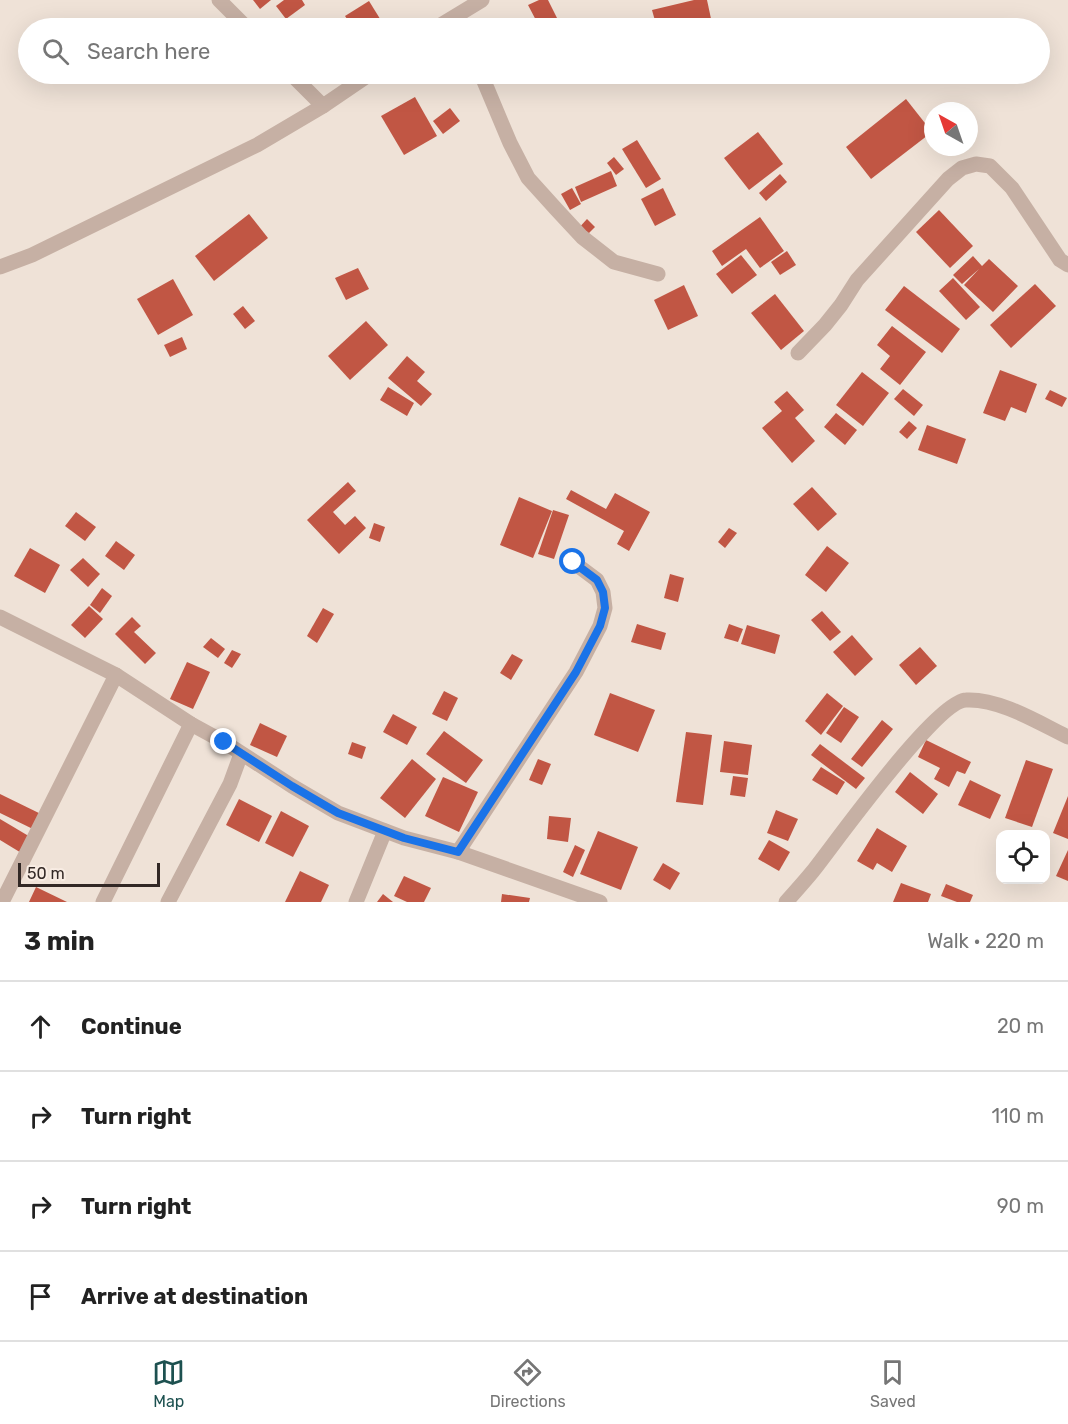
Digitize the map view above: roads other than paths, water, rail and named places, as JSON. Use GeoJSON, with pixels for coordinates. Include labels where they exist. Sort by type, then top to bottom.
{"type":"FeatureCollection","features":[{"type":"Feature","properties":{"kind":"street"},"geometry":{"type":"LineString","coordinates":[[219,0],[237,18]]}},
{"type":"Feature","properties":{"kind":"street"},"geometry":{"type":"LineString","coordinates":[[463,18],[482,0]]}},
{"type":"Feature","properties":{"kind":"street"},"geometry":{"type":"LineString","coordinates":[[301,84],[323,106]]}},
{"type":"Feature","properties":{"kind":"street"},"geometry":{"type":"LineString","coordinates":[[0,267],[32,255],[257,145],[355,84]]}},
{"type":"Feature","properties":{"kind":"street"},"geometry":{"type":"LineString","coordinates":[[485,84],[510,143],[528,178],[556,209],[582,237],[614,262],[658,274]]}},
{"type":"Feature","properties":{"kind":"street"},"geometry":{"type":"LineString","coordinates":[[798,352],[825,325],[857,280],[948,179],[962,168],[976,164],[990,166],[1012,188],[1060,260],[1068,265]]}},
{"type":"Feature","properties":{"kind":"street"},"geometry":{"type":"LineString","coordinates":[[458,852],[576,672],[600,626],[605,608],[603,592],[597,580],[573,562]]}},
{"type":"Feature","properties":{"kind":"street"},"geometry":{"type":"LineString","coordinates":[[0,617],[116,675],[191,724],[338,813],[404,838],[458,852],[600,902]]}},
{"type":"Feature","properties":{"kind":"street"},"geometry":{"type":"LineString","coordinates":[[2,902],[116,675]]}},
{"type":"Feature","properties":{"kind":"street"},"geometry":{"type":"LineString","coordinates":[[786,902],[926,729],[958,701],[979,700],[999,705],[1068,737]]}},
{"type":"Feature","properties":{"kind":"street"},"geometry":{"type":"LineString","coordinates":[[104,902],[191,724]]}},
{"type":"Feature","properties":{"kind":"street"},"geometry":{"type":"LineString","coordinates":[[168,902],[230,784],[241,754]]}},
{"type":"Feature","properties":{"kind":"street"},"geometry":{"type":"LineString","coordinates":[[356,902],[385,831]]}}]}
